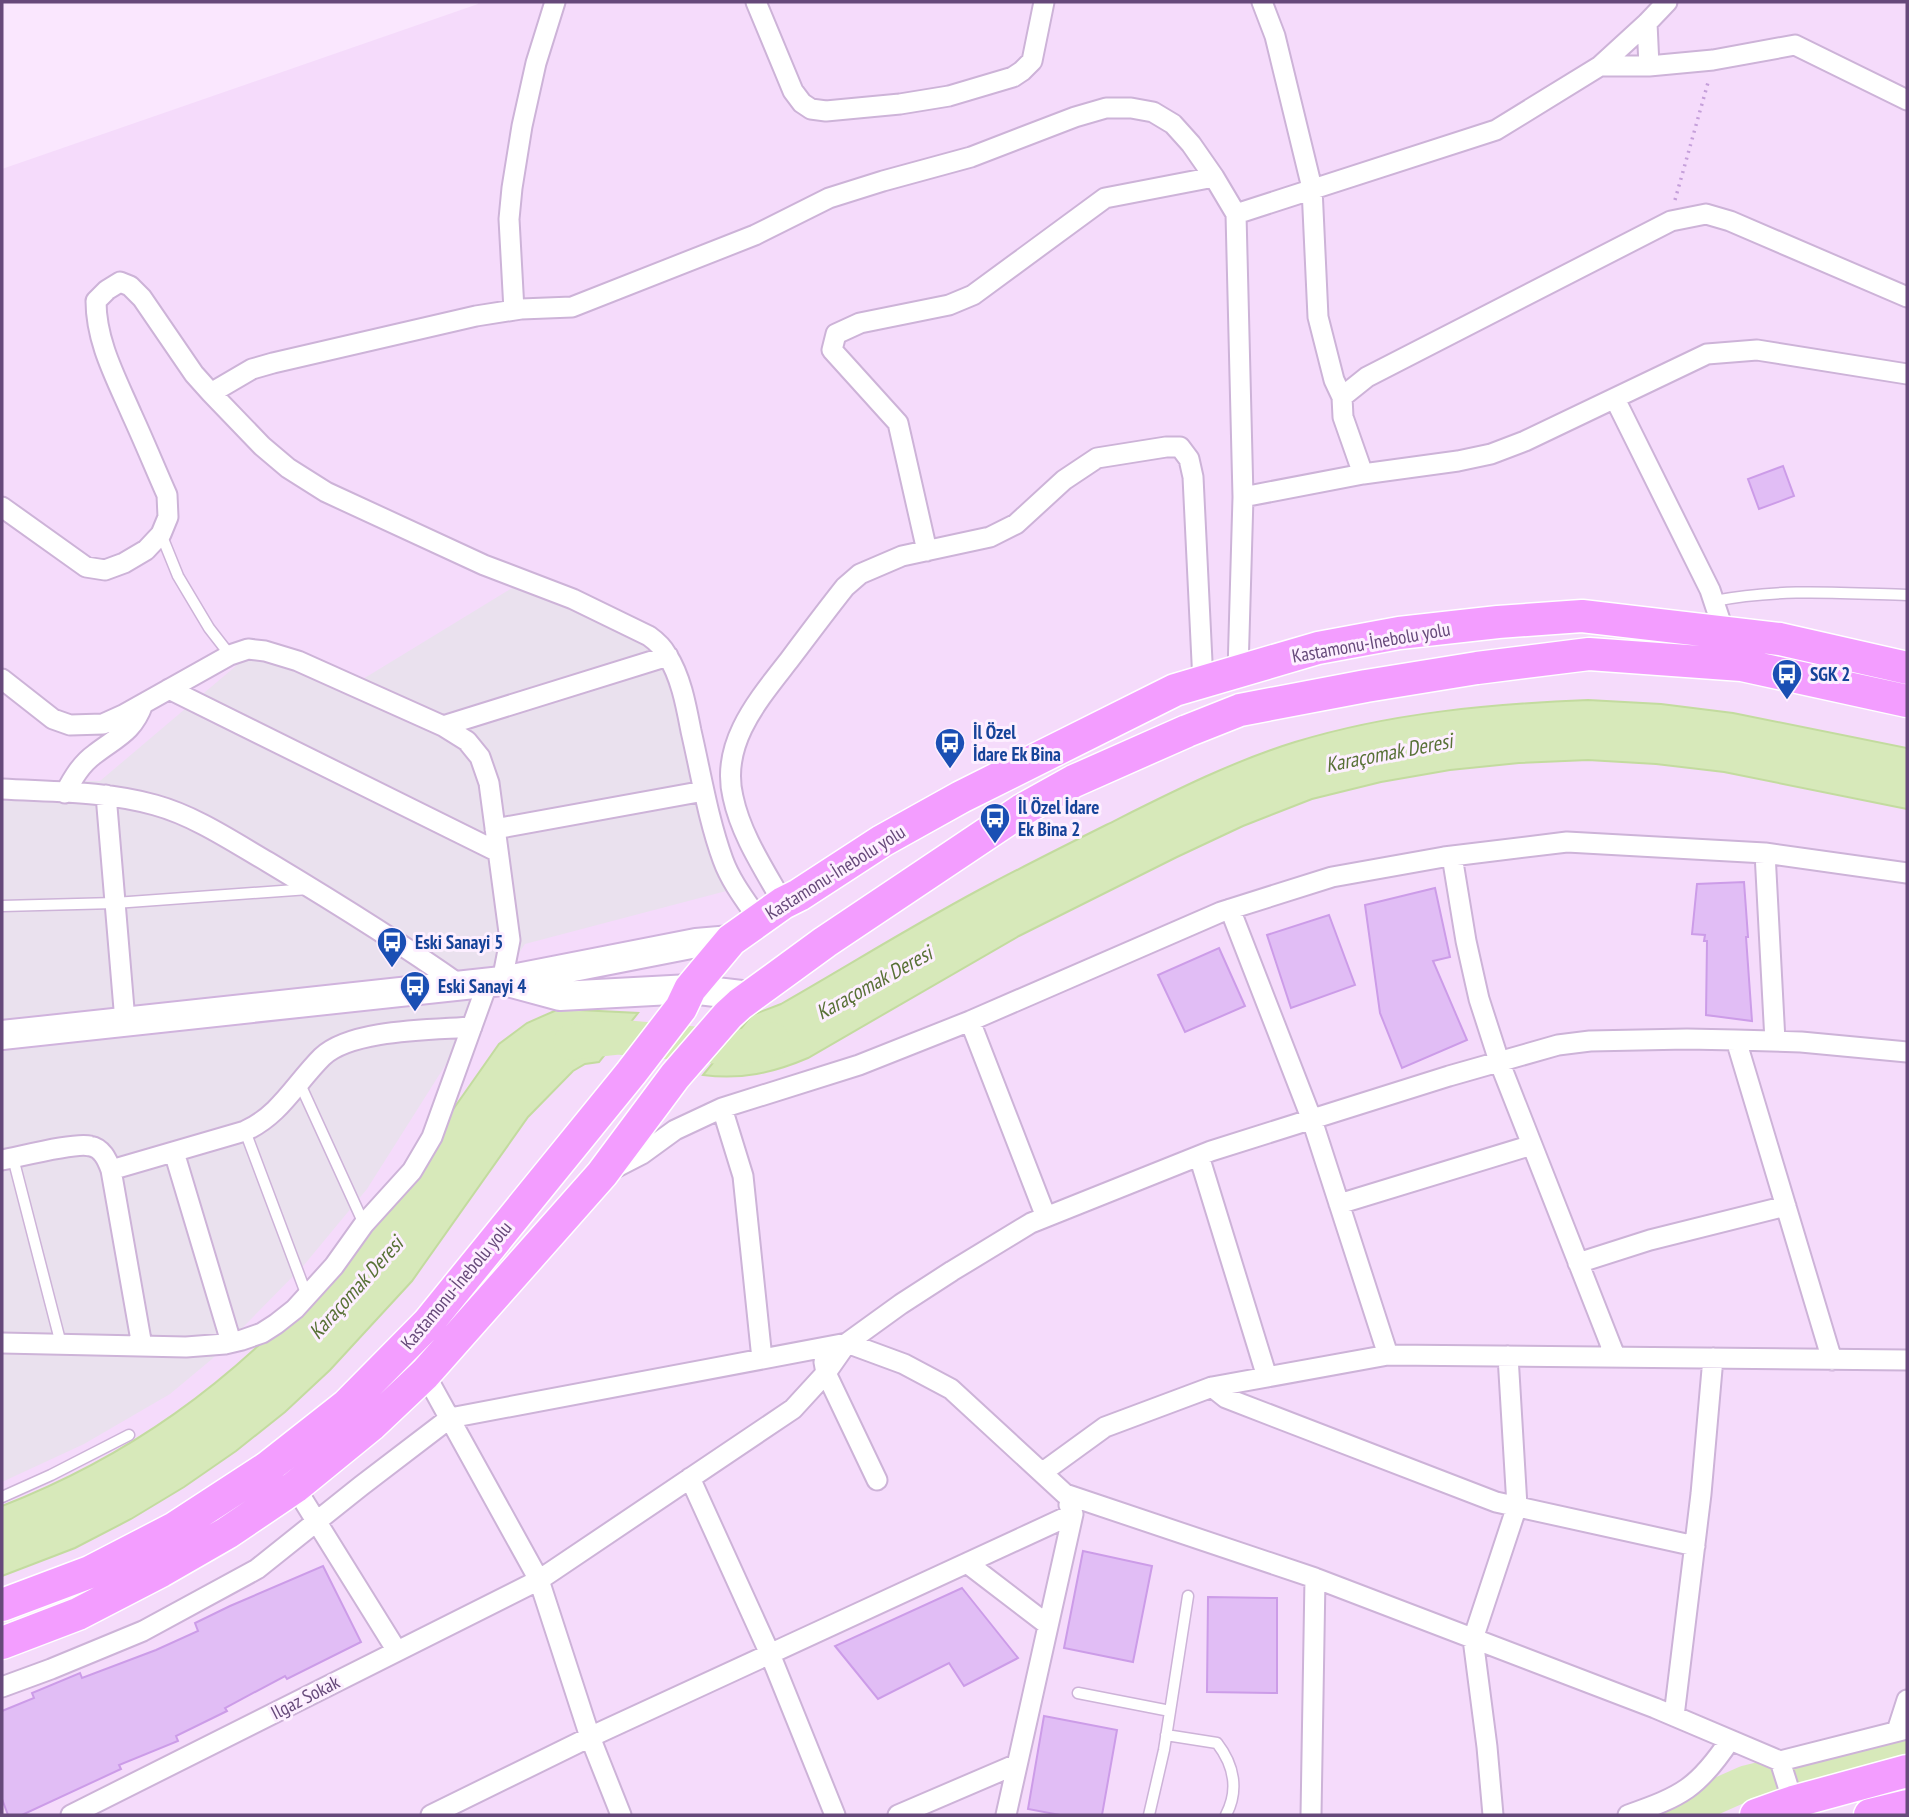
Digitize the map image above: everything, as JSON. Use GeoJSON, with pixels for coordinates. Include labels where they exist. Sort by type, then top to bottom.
{"type":"FeatureCollection","features":[{"type":"Feature","properties":{"kind":"main road","name":"Kastamonu-İnebolu yolu"},"geometry":{"type":"LineString","coordinates":[[2,1605],[90,1572],[175,1528],[267,1468],[348,1405],[428,1323],[631,1073],[731,940],[882,841],[961,797],[1175,690],[1332,646],[1399,633],[1582,616],[1780,639],[1907,668]]}},
{"type":"Feature","properties":{"kind":"main road"},"geometry":{"type":"LineString","coordinates":[[2,1643],[78,1614],[161,1571],[227,1533],[295,1487],[371,1425],[425,1374],[602,1174],[675,1076],[739,1005],[825,942],[1022,810],[1074,781],[1240,710],[1477,668],[1589,654],[1742,665],[1907,701]]}},
{"type":"Feature","properties":{"kind":"main road"},"geometry":{"type":"LineString","coordinates":[[882,841],[910,885]]}},
{"type":"Feature","properties":{"kind":"main road"},"geometry":{"type":"LineString","coordinates":[[780,906],[812,901],[820,911],[826,929],[825,942]]}},
{"type":"Feature","properties":{"kind":"main road"},"geometry":{"type":"LineString","coordinates":[[2,1035],[495,981],[696,943],[731,940]]}},
{"type":"Feature","properties":{"kind":"main road"},"geometry":{"type":"LineString","coordinates":[[495,981],[560,996],[686,999],[739,1005]]}},
{"type":"Feature","properties":{"kind":"main road"},"geometry":{"type":"LineString","coordinates":[[1756,1815],[1793,1802],[1907,1771]]}},
{"type":"Feature","properties":{"kind":"main road"},"geometry":{"type":"LineString","coordinates":[[1870,1815],[1907,1806]]}},
{"type":"Feature","properties":{"kind":"street"},"geometry":{"type":"LineString","coordinates":[[514,310],[509,219],[512,188],[536,63],[555,2]]}},
{"type":"Feature","properties":{"kind":"street"},"geometry":{"type":"LineString","coordinates":[[756,2],[793,91],[802,103],[811,109],[826,111],[949,96],[1013,77],[1031,61],[1044,2]]}},
{"type":"Feature","properties":{"kind":"street"},"geometry":{"type":"LineString","coordinates":[[1262,2],[1275,36],[1312,188],[1318,317],[1334,380],[1342,397],[1343,417],[1363,474]]}},
{"type":"Feature","properties":{"kind":"street"},"geometry":{"type":"LineString","coordinates":[[1236,214],[1496,130],[1600,66],[1667,2]]}},
{"type":"Feature","properties":{"kind":"street"},"geometry":{"type":"LineString","coordinates":[[1647,23],[1649,66]]}},
{"type":"Feature","properties":{"kind":"street"},"geometry":{"type":"LineString","coordinates":[[1600,66],[1649,66],[1713,60],[1795,45],[1907,100]]}},
{"type":"Feature","properties":{"kind":"street"},"geometry":{"type":"LineString","coordinates":[[211,393],[252,369],[476,316],[514,310],[572,307],[755,235],[829,198],[883,180],[971,157],[1105,108],[1131,108],[1153,112],[1173,124],[1191,144],[1236,214],[1243,497],[1238,671]]}},
{"type":"Feature","properties":{"kind":"street"},"geometry":{"type":"LineString","coordinates":[[926,551],[898,423],[832,350],[836,334],[860,323],[950,305],[973,295],[1105,198],[1214,177]]}},
{"type":"Feature","properties":{"kind":"street"},"geometry":{"type":"LineString","coordinates":[[1342,397],[1367,377],[1671,221],[1706,214],[1730,220],[1907,297]]}},
{"type":"Feature","properties":{"kind":"street"},"geometry":{"type":"LineString","coordinates":[[2,507],[86,566],[105,570],[146,550],[161,534],[168,517],[167,495],[112,370],[96,316],[96,301],[107,290],[120,282],[130,286],[142,298],[194,374],[262,446],[288,468],[326,492],[484,565],[573,599],[660,644],[677,674],[723,861],[736,886],[780,906]]}},
{"type":"Feature","properties":{"kind":"street"},"geometry":{"type":"LineString","coordinates":[[1243,497],[1363,474],[1491,454],[1525,441],[1707,354],[1757,350],[1907,374]]}},
{"type":"Feature","properties":{"kind":"street"},"geometry":{"type":"LineString","coordinates":[[1615,399],[1710,590],[1724,632]]}},
{"type":"Feature","properties":{"kind":"street"},"geometry":{"type":"LineString","coordinates":[[780,906],[739,819],[729,769],[734,747],[752,709],[845,587],[860,575],[902,556],[990,537],[1016,524],[1065,480],[1097,458],[1180,447],[1189,459],[1193,477],[1203,682]]}},
{"type":"Feature","properties":{"kind":"street"},"geometry":{"type":"LineString","coordinates":[[2,679],[53,719],[71,725],[103,724],[230,654],[248,649],[298,661],[443,726],[467,741],[480,757],[489,783],[510,940],[495,981],[472,1027],[432,1137],[412,1171],[364,1224],[334,1266],[295,1309],[262,1333],[231,1342],[186,1347],[2,1343]]}},
{"type":"Feature","properties":{"kind":"street"},"geometry":{"type":"LineString","coordinates":[[443,726],[668,656]]}},
{"type":"Feature","properties":{"kind":"street"},"geometry":{"type":"LineString","coordinates":[[169,689],[498,852]]}},
{"type":"Feature","properties":{"kind":"street"},"geometry":{"type":"LineString","coordinates":[[65,793],[76,772],[93,755],[129,729],[143,704]]}},
{"type":"Feature","properties":{"kind":"street"},"geometry":{"type":"LineString","coordinates":[[2,789],[132,799],[195,820],[405,946],[460,985]]}},
{"type":"Feature","properties":{"kind":"street"},"geometry":{"type":"LineString","coordinates":[[495,829],[704,791]]}},
{"type":"Feature","properties":{"kind":"street"},"geometry":{"type":"LineString","coordinates":[[106,795],[125,1021]]}},
{"type":"Feature","properties":{"kind":"street"},"geometry":{"type":"LineString","coordinates":[[602,1174],[642,1154],[675,1130],[722,1108],[859,1065],[970,1021],[1230,909],[1332,877],[1452,856],[1567,842],[1765,853],[1907,873]]}},
{"type":"Feature","properties":{"kind":"street"},"geometry":{"type":"LineString","coordinates":[[1765,853],[1775,1041]]}},
{"type":"Feature","properties":{"kind":"street"},"geometry":{"type":"LineString","coordinates":[[1452,856],[1479,999],[1499,1061],[1615,1356]]}},
{"type":"Feature","properties":{"kind":"street"},"geometry":{"type":"LineString","coordinates":[[1230,909],[1312,1119],[1388,1355]]}},
{"type":"Feature","properties":{"kind":"street"},"geometry":{"type":"LineString","coordinates":[[970,1021],[1046,1217]]}},
{"type":"Feature","properties":{"kind":"street"},"geometry":{"type":"LineString","coordinates":[[111,1170],[245,1131],[260,1124],[286,1100],[323,1056],[339,1045],[385,1035],[472,1027]]}},
{"type":"Feature","properties":{"kind":"street"},"geometry":{"type":"LineString","coordinates":[[1737,1040],[1832,1360]]}},
{"type":"Feature","properties":{"kind":"street"},"geometry":{"type":"LineString","coordinates":[[2,1687],[143,1631],[257,1569],[450,1418],[847,1343],[901,1304],[1031,1223],[1199,1156],[1499,1061],[1558,1045],[1590,1041],[1737,1040],[1801,1042],[1907,1052]]}},
{"type":"Feature","properties":{"kind":"street"},"geometry":{"type":"LineString","coordinates":[[722,1108],[743,1176],[762,1359]]}},
{"type":"Feature","properties":{"kind":"street"},"geometry":{"type":"LineString","coordinates":[[1339,1204],[1532,1144]]}},
{"type":"Feature","properties":{"kind":"street"},"geometry":{"type":"LineString","coordinates":[[7,1159],[90,1145],[108,1160],[142,1346]]}},
{"type":"Feature","properties":{"kind":"street"},"geometry":{"type":"LineString","coordinates":[[174,1152],[231,1342]]}},
{"type":"Feature","properties":{"kind":"street"},"geometry":{"type":"LineString","coordinates":[[1199,1156],[1267,1377]]}},
{"type":"Feature","properties":{"kind":"street"},"geometry":{"type":"LineString","coordinates":[[1578,1263],[1650,1240],[1786,1206]]}},
{"type":"Feature","properties":{"kind":"street"},"geometry":{"type":"LineString","coordinates":[[847,1343],[904,1364],[951,1389],[1065,1494],[1073,1514],[1006,1815]]}},
{"type":"Feature","properties":{"kind":"street","name":"Ilgaz Sokak"},"geometry":{"type":"LineString","coordinates":[[71,1815],[539,1580],[793,1409],[826,1373],[847,1343]]}},
{"type":"Feature","properties":{"kind":"street"},"geometry":{"type":"LineString","coordinates":[[407,1344],[539,1580],[590,1737],[621,1815]]}},
{"type":"Feature","properties":{"kind":"street"},"geometry":{"type":"LineString","coordinates":[[822,1348],[826,1373],[877,1480]]}},
{"type":"Feature","properties":{"kind":"street"},"geometry":{"type":"LineString","coordinates":[[1042,1472],[1105,1427],[1212,1387],[1388,1355],[1907,1360]]}},
{"type":"Feature","properties":{"kind":"street"},"geometry":{"type":"LineString","coordinates":[[1493,1815],[1488,1747],[1473,1639],[1517,1506],[1508,1356]]}},
{"type":"Feature","properties":{"kind":"street"},"geometry":{"type":"LineString","coordinates":[[1674,1716],[1701,1494],[1713,1358]]}},
{"type":"Feature","properties":{"kind":"street"},"geometry":{"type":"LineString","coordinates":[[1212,1387],[1226,1398],[1496,1502],[1695,1546]]}},
{"type":"Feature","properties":{"kind":"street"},"geometry":{"type":"LineString","coordinates":[[690,1478],[770,1654],[835,1815]]}},
{"type":"Feature","properties":{"kind":"street"},"geometry":{"type":"LineString","coordinates":[[295,1487],[397,1651]]}},
{"type":"Feature","properties":{"kind":"street"},"geometry":{"type":"LineString","coordinates":[[1065,1494],[1315,1578],[1674,1716],[1780,1761],[1902,1730],[1907,1700]]}},
{"type":"Feature","properties":{"kind":"street"},"geometry":{"type":"LineString","coordinates":[[431,1815],[590,1737],[1073,1514]]}},
{"type":"Feature","properties":{"kind":"street"},"geometry":{"type":"LineString","coordinates":[[967,1563],[1048,1625]]}},
{"type":"Feature","properties":{"kind":"street"},"geometry":{"type":"LineString","coordinates":[[1311,1815],[1315,1578]]}},
{"type":"Feature","properties":{"kind":"street"},"geometry":{"type":"LineString","coordinates":[[1628,1815],[1674,1798],[1690,1788],[1714,1764],[1730,1740]]}},
{"type":"Feature","properties":{"kind":"street"},"geometry":{"type":"LineString","coordinates":[[1780,1761],[1793,1802]]}},
{"type":"Feature","properties":{"kind":"street"},"geometry":{"type":"LineString","coordinates":[[898,1815],[1017,1764]]}},
{"type":"Feature","properties":{"kind":"lane"},"geometry":{"type":"LineString","coordinates":[[161,534],[184,586],[209,628],[230,654]]}},
{"type":"Feature","properties":{"kind":"lane"},"geometry":{"type":"LineString","coordinates":[[1714,601],[1785,592],[1907,595]]}},
{"type":"Feature","properties":{"kind":"lane"},"geometry":{"type":"LineString","coordinates":[[2,906],[115,902],[313,889]]}},
{"type":"Feature","properties":{"kind":"lane"},"geometry":{"type":"LineString","coordinates":[[300,1083],[364,1224]]}},
{"type":"Feature","properties":{"kind":"lane"},"geometry":{"type":"LineString","coordinates":[[245,1131],[307,1296]]}},
{"type":"Feature","properties":{"kind":"lane"},"geometry":{"type":"LineString","coordinates":[[7,1159],[61,1345]]}},
{"type":"Feature","properties":{"kind":"lane"},"geometry":{"type":"LineString","coordinates":[[2,1497],[128,1435]]}},
{"type":"Feature","properties":{"kind":"lane"},"geometry":{"type":"LineString","coordinates":[[1149,1815],[1166,1735],[1188,1596]]}},
{"type":"Feature","properties":{"kind":"lane"},"geometry":{"type":"LineString","coordinates":[[1078,1693],[1170,1711]]}},
{"type":"Feature","properties":{"kind":"lane"},"geometry":{"type":"LineString","coordinates":[[1166,1735],[1217,1743],[1224,1752],[1230,1763],[1234,1786],[1233,1798],[1226,1815]]}},
{"type":"Feature","properties":{"kind":"path"},"geometry":{"type":"LineString","coordinates":[[1671,221],[1679,181],[1713,60]]}},
{"type":"Feature","properties":{"kind":"shaded area"},"geometry":{"type":"Polygon","coordinates":[[[478,2],[1907,2],[1907,1815],[2,1815],[2,169],[478,2]]]}},
{"type":"Feature","properties":{"kind":"shaded area"},"geometry":{"type":"Polygon","coordinates":[[[530,577],[656,644],[730,890],[525,944],[367,1189],[304,1265],[212,1359],[170,1394],[84,1444],[2,1482],[2,781],[100,781],[250,654],[345,690],[530,577]]]}},
{"type":"Feature","properties":{"kind":"water"},"geometry":{"type":"Polygon","coordinates":[[[1588,700],[1661,704],[1733,713],[1907,748],[1907,809],[1724,772],[1588,760],[1450,770],[1381,782],[1312,799],[1243,826],[1177,857],[1019,936],[808,1058],[757,1074],[731,1077],[703,1075],[752,1015],[781,1004],[1006,876],[1222,769],[1295,742],[1403,717],[1477,707],[1588,700]]]}},
{"type":"Feature","properties":{"kind":"water"},"geometry":{"type":"Polygon","coordinates":[[[559,1009],[638,1013],[599,1062],[585,1064],[573,1071],[528,1117],[412,1281],[330,1370],[285,1412],[184,1487],[75,1548],[2,1576],[2,1506],[49,1486],[135,1440],[175,1414],[250,1353],[286,1320],[361,1240],[499,1044],[527,1023],[559,1009]]]}},
{"type":"Feature","properties":{"kind":"building"},"geometry":{"type":"Polygon","coordinates":[[[1783,466],[1794,496],[1759,509],[1748,479],[1783,466]]]}},
{"type":"Feature","properties":{"kind":"building"},"geometry":{"type":"Polygon","coordinates":[[[1744,882],[1752,1021],[1706,1015],[1707,941],[1704,941],[1705,935],[1692,934],[1697,884],[1744,882]]]}},
{"type":"Feature","properties":{"kind":"building"},"geometry":{"type":"Polygon","coordinates":[[[1435,888],[1450,957],[1433,961],[1467,1040],[1402,1068],[1380,1013],[1365,905],[1435,888]]]}},
{"type":"Feature","properties":{"kind":"building"},"geometry":{"type":"Polygon","coordinates":[[[1329,915],[1355,985],[1291,1008],[1267,935],[1329,915]]]}},
{"type":"Feature","properties":{"kind":"building"},"geometry":{"type":"Polygon","coordinates":[[[1219,948],[1245,1006],[1185,1032],[1158,975],[1219,948]]]}},
{"type":"Feature","properties":{"kind":"building"},"geometry":{"type":"Polygon","coordinates":[[[1083,1551],[1152,1566],[1133,1662],[1064,1648],[1083,1551]]]}},
{"type":"Feature","properties":{"kind":"building"},"geometry":{"type":"Polygon","coordinates":[[[323,1566],[361,1642],[287,1679],[285,1676],[225,1708],[227,1711],[176,1736],[178,1741],[119,1765],[121,1769],[22,1815],[8,1815],[2,1799],[2,1711],[34,1698],[32,1693],[80,1673],[82,1678],[156,1650],[198,1631],[195,1623],[323,1566]]]}},
{"type":"Feature","properties":{"kind":"building"},"geometry":{"type":"Polygon","coordinates":[[[962,1588],[1018,1658],[964,1686],[949,1663],[878,1699],[835,1646],[962,1588]]]}},
{"type":"Feature","properties":{"kind":"building"},"geometry":{"type":"Polygon","coordinates":[[[1208,1597],[1277,1598],[1277,1693],[1207,1692],[1208,1597]]]}},
{"type":"Feature","properties":{"kind":"building"},"geometry":{"type":"Polygon","coordinates":[[[1044,1716],[1117,1730],[1102,1815],[1060,1815],[1028,1809],[1044,1716]]]}},
{"type":"Feature","properties":{"kind":"waterway","name":"Karaçomak Deresi"},"geometry":{"type":"LineString","coordinates":[[571,1042],[618,1037],[741,1047],[772,1040]]}},
{"type":"Feature","properties":{"kind":"waterway"},"geometry":{"type":"LineString","coordinates":[[1674,1815],[1746,1783],[1907,1743]]}},
{"type":"Feature","properties":{"kind":"place","name":"SGK 2"},"geometry":{"type":"Point","coordinates":[1787,701]}},
{"type":"Feature","properties":{"kind":"place","name":"İl Özel İdare Ek Bina"},"geometry":{"type":"Point","coordinates":[950,770]}},
{"type":"Feature","properties":{"kind":"place","name":"İl Özel İdare Ek Bina 2"},"geometry":{"type":"Point","coordinates":[995,845]}},
{"type":"Feature","properties":{"kind":"place","name":"Eski Sanayi 5"},"geometry":{"type":"Point","coordinates":[392,969]}},
{"type":"Feature","properties":{"kind":"place","name":"Eski Sanayi 4"},"geometry":{"type":"Point","coordinates":[415,1013]}}]}
